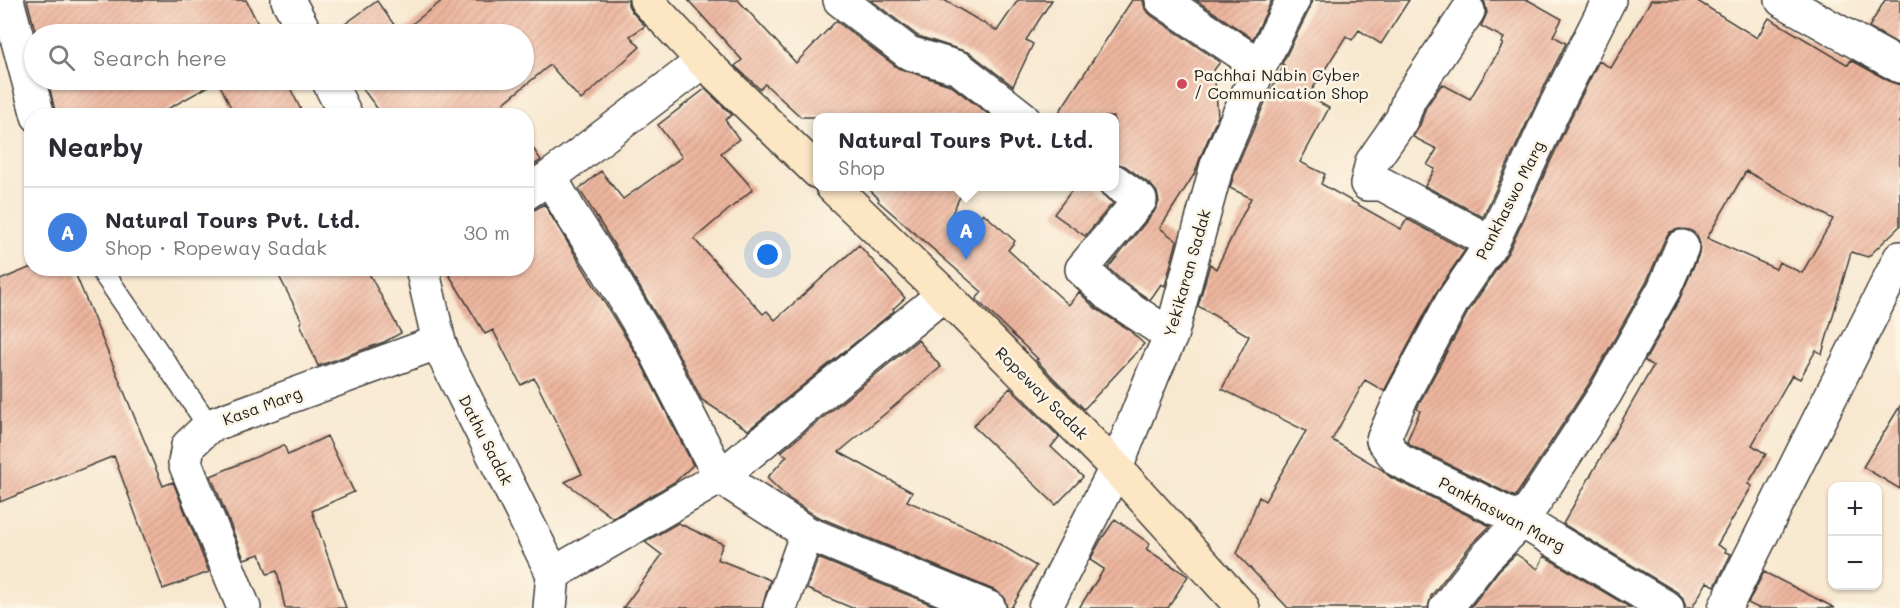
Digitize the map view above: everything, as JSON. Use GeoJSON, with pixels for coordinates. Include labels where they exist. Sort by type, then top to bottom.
{"type":"FeatureCollection","features":[{"type":"Feature","properties":{"kind":"main road"},"geometry":{"type":"LineString","coordinates":[[646,0],[703,61],[813,167]]}},
{"type":"Feature","properties":{"kind":"main road","name":"Ropeway Sadak"},"geometry":{"type":"LineString","coordinates":[[837,191],[944,294],[1116,468],[1243,608]]}},
{"type":"Feature","properties":{"kind":"street"},"geometry":{"type":"LineString","coordinates":[[7,0],[24,64]]}},
{"type":"Feature","properties":{"kind":"street"},"geometry":{"type":"LineString","coordinates":[[288,0],[301,24]]}},
{"type":"Feature","properties":{"kind":"street"},"geometry":{"type":"LineString","coordinates":[[840,0],[909,53],[959,68],[1018,113]]}},
{"type":"Feature","properties":{"kind":"street"},"geometry":{"type":"LineString","coordinates":[[1162,0],[1260,66]]}},
{"type":"Feature","properties":{"kind":"street","name":"Yekikaran Sadak"},"geometry":{"type":"LineString","coordinates":[[1045,608],[1116,468],[1154,372],[1171,336],[1217,165],[1260,66],[1293,0]]}},
{"type":"Feature","properties":{"kind":"street","name":"Pankhaswo Marg"},"geometry":{"type":"LineString","coordinates":[[1402,396],[1452,302],[1492,243],[1553,111],[1609,0]]}},
{"type":"Feature","properties":{"kind":"street"},"geometry":{"type":"LineString","coordinates":[[1782,0],[1900,66]]}},
{"type":"Feature","properties":{"kind":"street"},"geometry":{"type":"LineString","coordinates":[[1468,11],[1409,99],[1402,120],[1372,162],[1367,184],[1382,184],[1492,243]]}},
{"type":"Feature","properties":{"kind":"street"},"geometry":{"type":"LineString","coordinates":[[703,61],[538,185],[570,212],[607,269],[655,350],[720,477],[807,533],[989,608]]}},
{"type":"Feature","properties":{"kind":"street"},"geometry":{"type":"LineString","coordinates":[[31,90],[36,108]]}},
{"type":"Feature","properties":{"kind":"street"},"geometry":{"type":"LineString","coordinates":[[333,90],[342,108]]}},
{"type":"Feature","properties":{"kind":"street"},"geometry":{"type":"LineString","coordinates":[[1119,185],[1140,200],[1082,269],[1108,294],[1171,336]]}},
{"type":"Feature","properties":{"kind":"street"},"geometry":{"type":"LineString","coordinates":[[1446,608],[1485,558],[1522,521],[1605,394],[1664,289],[1682,247]]}},
{"type":"Feature","properties":{"kind":"street"},"geometry":{"type":"LineString","coordinates":[[1725,608],[1900,258]]}},
{"type":"Feature","properties":{"kind":"street","name":"Dathu Sadak"},"geometry":{"type":"LineString","coordinates":[[424,276],[439,342],[445,358],[553,574]]}},
{"type":"Feature","properties":{"kind":"street"},"geometry":{"type":"LineString","coordinates":[[550,608],[553,574],[720,477],[944,294]]}},
{"type":"Feature","properties":{"kind":"street","name":"Kasa Marg"},"geometry":{"type":"LineString","coordinates":[[244,608],[185,463],[188,446],[209,426],[439,342]]}},
{"type":"Feature","properties":{"kind":"street","name":"Pankhaswan Marg"},"geometry":{"type":"LineString","coordinates":[[1402,396],[1383,440],[1398,460],[1522,521],[1667,608]]}},
{"type":"Feature","properties":{"kind":"street"},"geometry":{"type":"LineString","coordinates":[[780,608],[807,533]]}},
{"type":"Feature","properties":{"kind":"lane"},"geometry":{"type":"LineString","coordinates":[[106,276],[209,426]]}},
{"type":"Feature","properties":{"kind":"building"},"geometry":{"type":"Polygon","coordinates":[[[27,0],[246,0],[258,24],[33,24],[27,0]]]}},
{"type":"Feature","properties":{"kind":"building"},"geometry":{"type":"Polygon","coordinates":[[[443,0],[628,0],[632,12],[645,26],[630,36],[640,47],[581,100],[550,65],[534,78],[534,24],[412,24],[443,0]]]}},
{"type":"Feature","properties":{"kind":"building"},"geometry":{"type":"Polygon","coordinates":[[[688,0],[738,0],[796,63],[836,21],[898,68],[950,85],[987,113],[813,113],[813,117],[801,117],[765,84],[760,89],[735,66],[742,60],[688,0]]]}},
{"type":"Feature","properties":{"kind":"building"},"geometry":{"type":"Polygon","coordinates":[[[871,0],[944,0],[997,31],[1018,0],[1052,0],[1026,40],[1033,44],[1013,86],[970,53],[918,36],[871,0]]]}},
{"type":"Feature","properties":{"kind":"building"},"geometry":{"type":"Polygon","coordinates":[[[1132,0],[1143,0],[1145,9],[1152,16],[1220,62],[1214,70],[1218,116],[1195,173],[1160,228],[1177,241],[1165,286],[1161,284],[1150,300],[1108,268],[1154,212],[1159,202],[1157,192],[1151,185],[1125,166],[1119,164],[1119,113],[1059,113],[1132,0]]]}},
{"type":"Feature","properties":{"kind":"building"},"geometry":{"type":"Polygon","coordinates":[[[1196,0],[1272,0],[1253,39],[1196,0]]]}},
{"type":"Feature","properties":{"kind":"building"},"geometry":{"type":"Polygon","coordinates":[[[1312,0],[1409,0],[1381,44],[1359,30],[1352,40],[1346,36],[1308,96],[1329,108],[1300,162],[1325,174],[1321,184],[1401,229],[1407,219],[1465,250],[1436,293],[1384,391],[1365,380],[1332,440],[1381,469],[1390,477],[1490,526],[1470,546],[1431,596],[1428,608],[1288,608],[1237,554],[1259,497],[1265,501],[1306,431],[1222,389],[1249,336],[1198,306],[1210,264],[1216,269],[1251,198],[1230,188],[1235,171],[1312,0]]]}},
{"type":"Feature","properties":{"kind":"building"},"geometry":{"type":"Polygon","coordinates":[[[1483,0],[1528,0],[1562,19],[1553,36],[1566,43],[1483,217],[1425,186],[1435,169],[1427,165],[1437,149],[1413,137],[1426,107],[1442,84],[1470,99],[1503,44],[1501,43],[1504,38],[1481,26],[1487,13],[1483,0]]]}},
{"type":"Feature","properties":{"kind":"building"},"geometry":{"type":"Polygon","coordinates":[[[1651,0],[1696,0],[1757,38],[1769,18],[1848,65],[1851,60],[1900,85],[1900,226],[1868,257],[1851,252],[1822,354],[1816,350],[1800,379],[1792,375],[1752,445],[1766,454],[1748,484],[1752,486],[1717,545],[1731,554],[1715,586],[1707,582],[1692,608],[1686,608],[1683,598],[1677,592],[1563,524],[1653,366],[1645,361],[1680,298],[1699,254],[1700,244],[1697,235],[1690,230],[1679,229],[1670,232],[1665,239],[1647,281],[1589,384],[1515,497],[1410,445],[1407,441],[1420,411],[1417,409],[1419,404],[1468,312],[1509,251],[1599,61],[1611,68],[1651,0]],[[1746,171],[1707,238],[1776,269],[1779,262],[1802,273],[1833,219],[1746,171]]]}},
{"type":"Feature","properties":{"kind":"building"},"geometry":{"type":"Polygon","coordinates":[[[1885,0],[1900,0],[1900,45],[1869,27],[1885,0]]]}},
{"type":"Feature","properties":{"kind":"building"},"geometry":{"type":"Polygon","coordinates":[[[377,1],[394,24],[345,24],[377,1]]]}},
{"type":"Feature","properties":{"kind":"building"},"geometry":{"type":"Polygon","coordinates":[[[705,89],[732,115],[725,120],[739,139],[721,153],[753,189],[694,239],[763,314],[767,311],[775,320],[859,245],[905,298],[893,309],[894,311],[748,430],[702,400],[671,340],[579,189],[601,171],[623,199],[682,157],[658,125],[705,89]]]}},
{"type":"Feature","properties":{"kind":"building"},"geometry":{"type":"Polygon","coordinates":[[[50,90],[202,90],[169,108],[54,108],[50,90]]]}},
{"type":"Feature","properties":{"kind":"building"},"geometry":{"type":"Polygon","coordinates":[[[222,90],[291,90],[300,108],[231,108],[222,90]]]}},
{"type":"Feature","properties":{"kind":"building"},"geometry":{"type":"Polygon","coordinates":[[[364,90],[520,90],[504,103],[507,108],[377,108],[364,90]]]}},
{"type":"Feature","properties":{"kind":"building"},"geometry":{"type":"Polygon","coordinates":[[[534,150],[541,160],[534,165],[534,150]]]}},
{"type":"Feature","properties":{"kind":"building"},"geometry":{"type":"Polygon","coordinates":[[[871,191],[963,191],[947,224],[966,235],[983,213],[1015,241],[1008,250],[1069,305],[1079,292],[1095,308],[1129,330],[1144,344],[1084,409],[1036,360],[1038,359],[976,299],[982,292],[878,201],[879,199],[871,191]]]}},
{"type":"Feature","properties":{"kind":"building"},"geometry":{"type":"Polygon","coordinates":[[[1071,191],[1100,191],[1113,203],[1085,236],[1054,214],[1071,191]]]}},
{"type":"Feature","properties":{"kind":"building"},"geometry":{"type":"Polygon","coordinates":[[[544,204],[639,359],[693,465],[676,481],[613,518],[565,482],[582,474],[534,378],[521,385],[493,330],[485,334],[450,276],[534,276],[534,210],[544,204]]]}},
{"type":"Feature","properties":{"kind":"building"},"geometry":{"type":"Polygon","coordinates":[[[24,270],[24,276],[76,276],[163,486],[173,482],[209,572],[163,589],[114,456],[0,502],[0,280],[24,270]]]}},
{"type":"Feature","properties":{"kind":"building"},"geometry":{"type":"Polygon","coordinates":[[[279,276],[370,276],[401,333],[384,342],[318,366],[300,323],[302,321],[279,276]]]}},
{"type":"Feature","properties":{"kind":"building"},"geometry":{"type":"Polygon","coordinates":[[[918,340],[941,367],[839,452],[912,492],[907,501],[984,535],[1036,566],[1011,608],[1007,608],[1004,597],[996,591],[816,516],[789,499],[767,478],[787,456],[781,452],[918,340]]]}},
{"type":"Feature","properties":{"kind":"building"},"geometry":{"type":"Polygon","coordinates":[[[1010,388],[1059,437],[1051,447],[1083,477],[1056,505],[973,426],[1010,388]]]}},
{"type":"Feature","properties":{"kind":"building"},"geometry":{"type":"Polygon","coordinates":[[[1900,406],[1900,489],[1863,467],[1900,406]]]}},
{"type":"Feature","properties":{"kind":"building"},"geometry":{"type":"Polygon","coordinates":[[[327,436],[354,492],[312,511],[346,608],[285,608],[277,571],[267,574],[260,554],[244,559],[211,476],[284,445],[288,455],[327,436]]]}},
{"type":"Feature","properties":{"kind":"building"},"geometry":{"type":"Polygon","coordinates":[[[1115,519],[1150,544],[1146,549],[1188,576],[1168,608],[1079,608],[1104,569],[1090,560],[1115,519]]]}},
{"type":"Feature","properties":{"kind":"building"},"geometry":{"type":"Polygon","coordinates":[[[678,523],[723,544],[717,559],[770,580],[762,608],[623,608],[662,555],[645,542],[678,523]]]}},
{"type":"Feature","properties":{"kind":"building"},"geometry":{"type":"Polygon","coordinates":[[[1516,554],[1538,569],[1544,556],[1631,608],[1470,608],[1499,570],[1516,554]]]}},
{"type":"Feature","properties":{"kind":"building"},"geometry":{"type":"Polygon","coordinates":[[[818,558],[940,608],[852,608],[807,589],[818,558]]]}},
{"type":"Feature","properties":{"kind":"building"},"geometry":{"type":"Polygon","coordinates":[[[1764,572],[1835,608],[1758,608],[1748,603],[1764,572]]]}},
{"type":"Feature","properties":{"kind":"place","name":"Pachhai Nabin Cyber / Communication Shop"},"geometry":{"type":"Point","coordinates":[1182,84]}},
{"type":"Feature","properties":{"kind":"place","name":"Natural Tours Pvt. Ltd."},"geometry":{"type":"Point","coordinates":[966,260]}}]}
